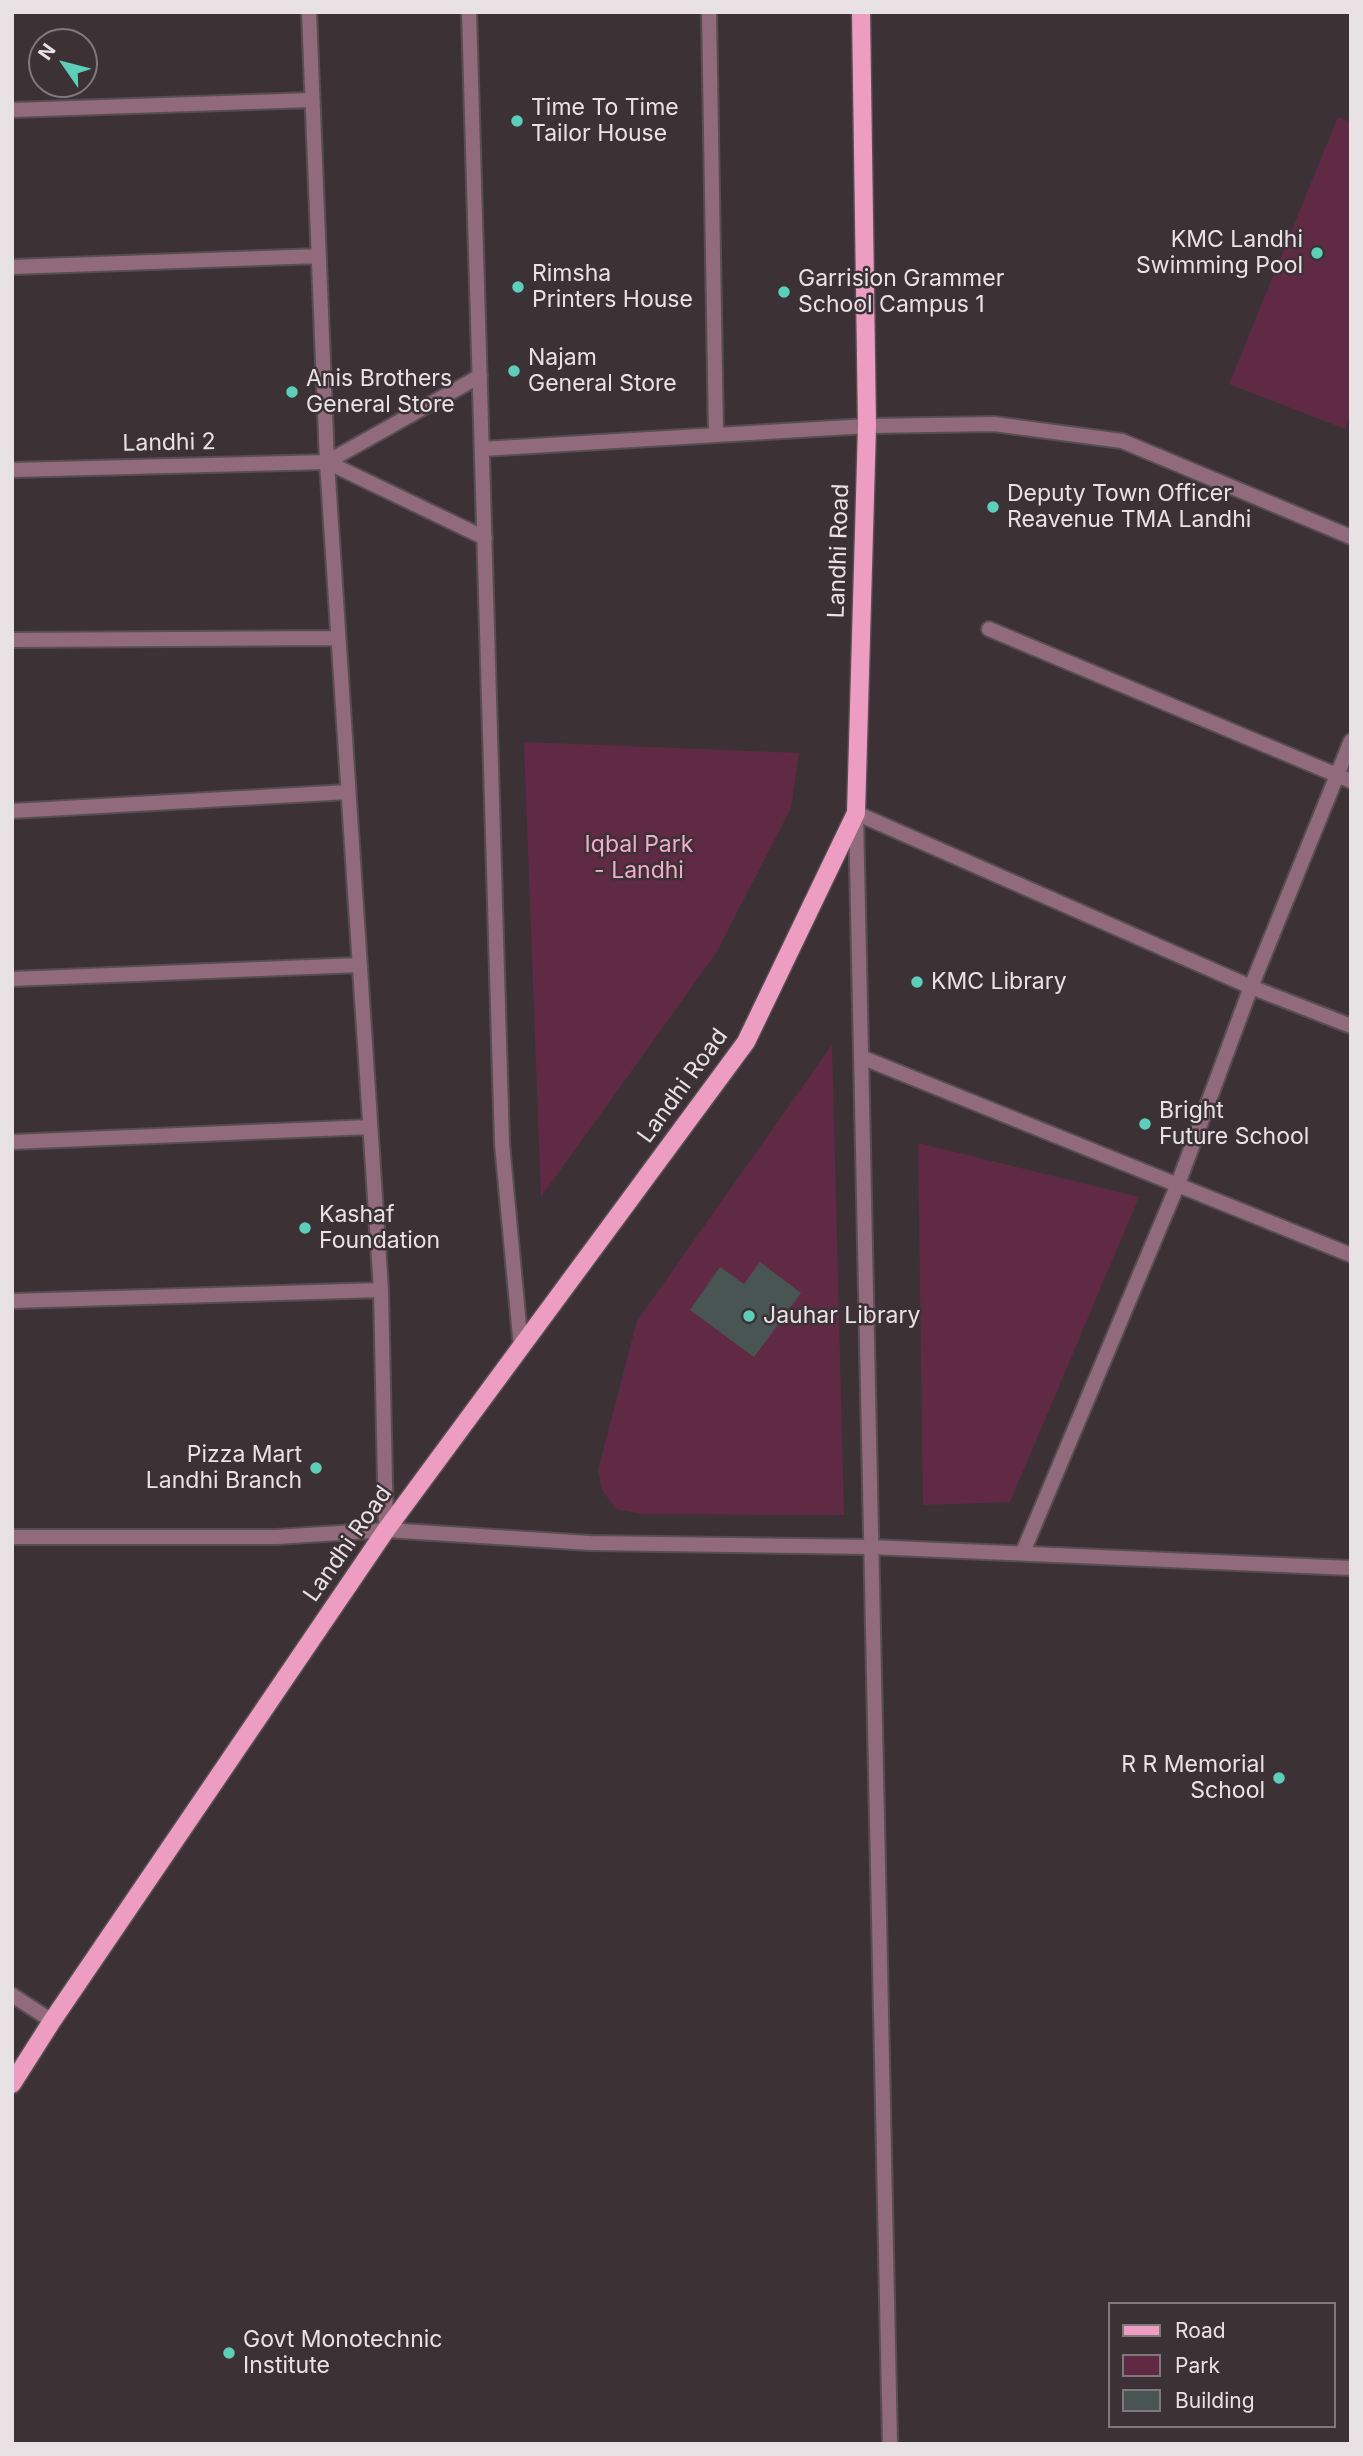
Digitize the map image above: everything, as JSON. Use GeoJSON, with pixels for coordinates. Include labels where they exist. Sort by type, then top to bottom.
{"type":"FeatureCollection","features":[{"type":"Feature","properties":{"kind":"main road","name":"Landhi Road"},"geometry":{"type":"LineString","coordinates":[[12,2084],[386,1530],[746,1042],[856,813],[867,426],[861,12]]}},
{"type":"Feature","properties":{"kind":"street"},"geometry":{"type":"LineString","coordinates":[[309,12],[327,462],[381,1290],[386,1530]]}},
{"type":"Feature","properties":{"kind":"street"},"geometry":{"type":"LineString","coordinates":[[469,12],[502,1144],[521,1347]]}},
{"type":"Feature","properties":{"kind":"street"},"geometry":{"type":"LineString","coordinates":[[709,12],[716,435]]}},
{"type":"Feature","properties":{"kind":"street"},"geometry":{"type":"LineString","coordinates":[[12,110],[312,100]]}},
{"type":"Feature","properties":{"kind":"street"},"geometry":{"type":"LineString","coordinates":[[12,267],[319,256]]}},
{"type":"Feature","properties":{"kind":"street"},"geometry":{"type":"LineString","coordinates":[[327,462],[480,376]]}},
{"type":"Feature","properties":{"kind":"street"},"geometry":{"type":"LineString","coordinates":[[482,449],[867,426],[995,424],[1122,442],[1351,537]]}},
{"type":"Feature","properties":{"kind":"street"},"geometry":{"type":"LineString","coordinates":[[327,462],[485,538]]}},
{"type":"Feature","properties":{"kind":"street","name":"Landhi 2"},"geometry":{"type":"LineString","coordinates":[[12,470],[327,462]]}},
{"type":"Feature","properties":{"kind":"street"},"geometry":{"type":"LineString","coordinates":[[989,629],[1344,778]]}},
{"type":"Feature","properties":{"kind":"street"},"geometry":{"type":"LineString","coordinates":[[12,640],[338,638]]}},
{"type":"Feature","properties":{"kind":"street"},"geometry":{"type":"LineString","coordinates":[[1023,1552],[1178,1184],[1251,987],[1344,778],[1351,741]]}},
{"type":"Feature","properties":{"kind":"street"},"geometry":{"type":"LineString","coordinates":[[12,811],[348,792]]}},
{"type":"Feature","properties":{"kind":"street"},"geometry":{"type":"LineString","coordinates":[[890,2444],[856,813],[1251,987],[1351,1026]]}},
{"type":"Feature","properties":{"kind":"street"},"geometry":{"type":"LineString","coordinates":[[12,979],[359,965]]}},
{"type":"Feature","properties":{"kind":"street"},"geometry":{"type":"LineString","coordinates":[[861,1057],[1351,1255]]}},
{"type":"Feature","properties":{"kind":"street"},"geometry":{"type":"LineString","coordinates":[[12,1142],[370,1127]]}},
{"type":"Feature","properties":{"kind":"street"},"geometry":{"type":"LineString","coordinates":[[12,1301],[381,1290]]}},
{"type":"Feature","properties":{"kind":"street"},"geometry":{"type":"LineString","coordinates":[[12,1536],[276,1537],[386,1530],[590,1543],[871,1547],[1351,1568]]}},
{"type":"Feature","properties":{"kind":"street"},"geometry":{"type":"LineString","coordinates":[[12,1995],[52,2021]]}},
{"type":"Feature","properties":{"kind":"green space","name":"KMC Landhi Swimming Pool"},"geometry":{"type":"Polygon","coordinates":[[[1338,117],[1351,122],[1351,414],[1345,429],[1229,384],[1338,117]]]}},
{"type":"Feature","properties":{"kind":"green space","name":"Iqbal Park - Landhi"},"geometry":{"type":"Polygon","coordinates":[[[524,742],[799,753],[791,808],[716,953],[541,1197],[524,742]]]}},
{"type":"Feature","properties":{"kind":"green space"},"geometry":{"type":"Polygon","coordinates":[[[832,1045],[844,1515],[641,1514],[616,1509],[602,1490],[598,1470],[637,1321],[832,1045]]]}},
{"type":"Feature","properties":{"kind":"green space"},"geometry":{"type":"Polygon","coordinates":[[[918,1143],[1139,1197],[1010,1502],[923,1505],[918,1143]]]}},
{"type":"Feature","properties":{"kind":"building"},"geometry":{"type":"Polygon","coordinates":[[[760,1262],[801,1293],[754,1357],[690,1310],[720,1267],[744,1284],[760,1262]]]}},
{"type":"Feature","properties":{"kind":"place","name":"Time To Time Tailor House"},"geometry":{"type":"Point","coordinates":[517,121]}},
{"type":"Feature","properties":{"kind":"place","name":"KMC Landhi Swimming Pool"},"geometry":{"type":"Point","coordinates":[1317,253]}},
{"type":"Feature","properties":{"kind":"place","name":"Rimsha Printers House"},"geometry":{"type":"Point","coordinates":[518,287]}},
{"type":"Feature","properties":{"kind":"place","name":"Garrision Grammer School Campus 1"},"geometry":{"type":"Point","coordinates":[784,292]}},
{"type":"Feature","properties":{"kind":"place","name":"Najam General Store"},"geometry":{"type":"Point","coordinates":[514,371]}},
{"type":"Feature","properties":{"kind":"place","name":"Anis Brothers General Store"},"geometry":{"type":"Point","coordinates":[292,392]}},
{"type":"Feature","properties":{"kind":"place","name":"Deputy Town Officer Reavenue TMA Landhi"},"geometry":{"type":"Point","coordinates":[993,507]}},
{"type":"Feature","properties":{"kind":"place","name":"KMC Library"},"geometry":{"type":"Point","coordinates":[917,982]}},
{"type":"Feature","properties":{"kind":"place","name":"Bright Future School"},"geometry":{"type":"Point","coordinates":[1145,1124]}},
{"type":"Feature","properties":{"kind":"place","name":"Kashaf Foundation"},"geometry":{"type":"Point","coordinates":[305,1228]}},
{"type":"Feature","properties":{"kind":"place","name":"Jauhar Library"},"geometry":{"type":"Point","coordinates":[749,1316]}},
{"type":"Feature","properties":{"kind":"place","name":"Pizza Mart Landhi Branch"},"geometry":{"type":"Point","coordinates":[316,1468]}},
{"type":"Feature","properties":{"kind":"place","name":"R R Memorial School"},"geometry":{"type":"Point","coordinates":[1279,1778]}},
{"type":"Feature","properties":{"kind":"place","name":"Govt Monotechnic Institute"},"geometry":{"type":"Point","coordinates":[229,2353]}}]}
